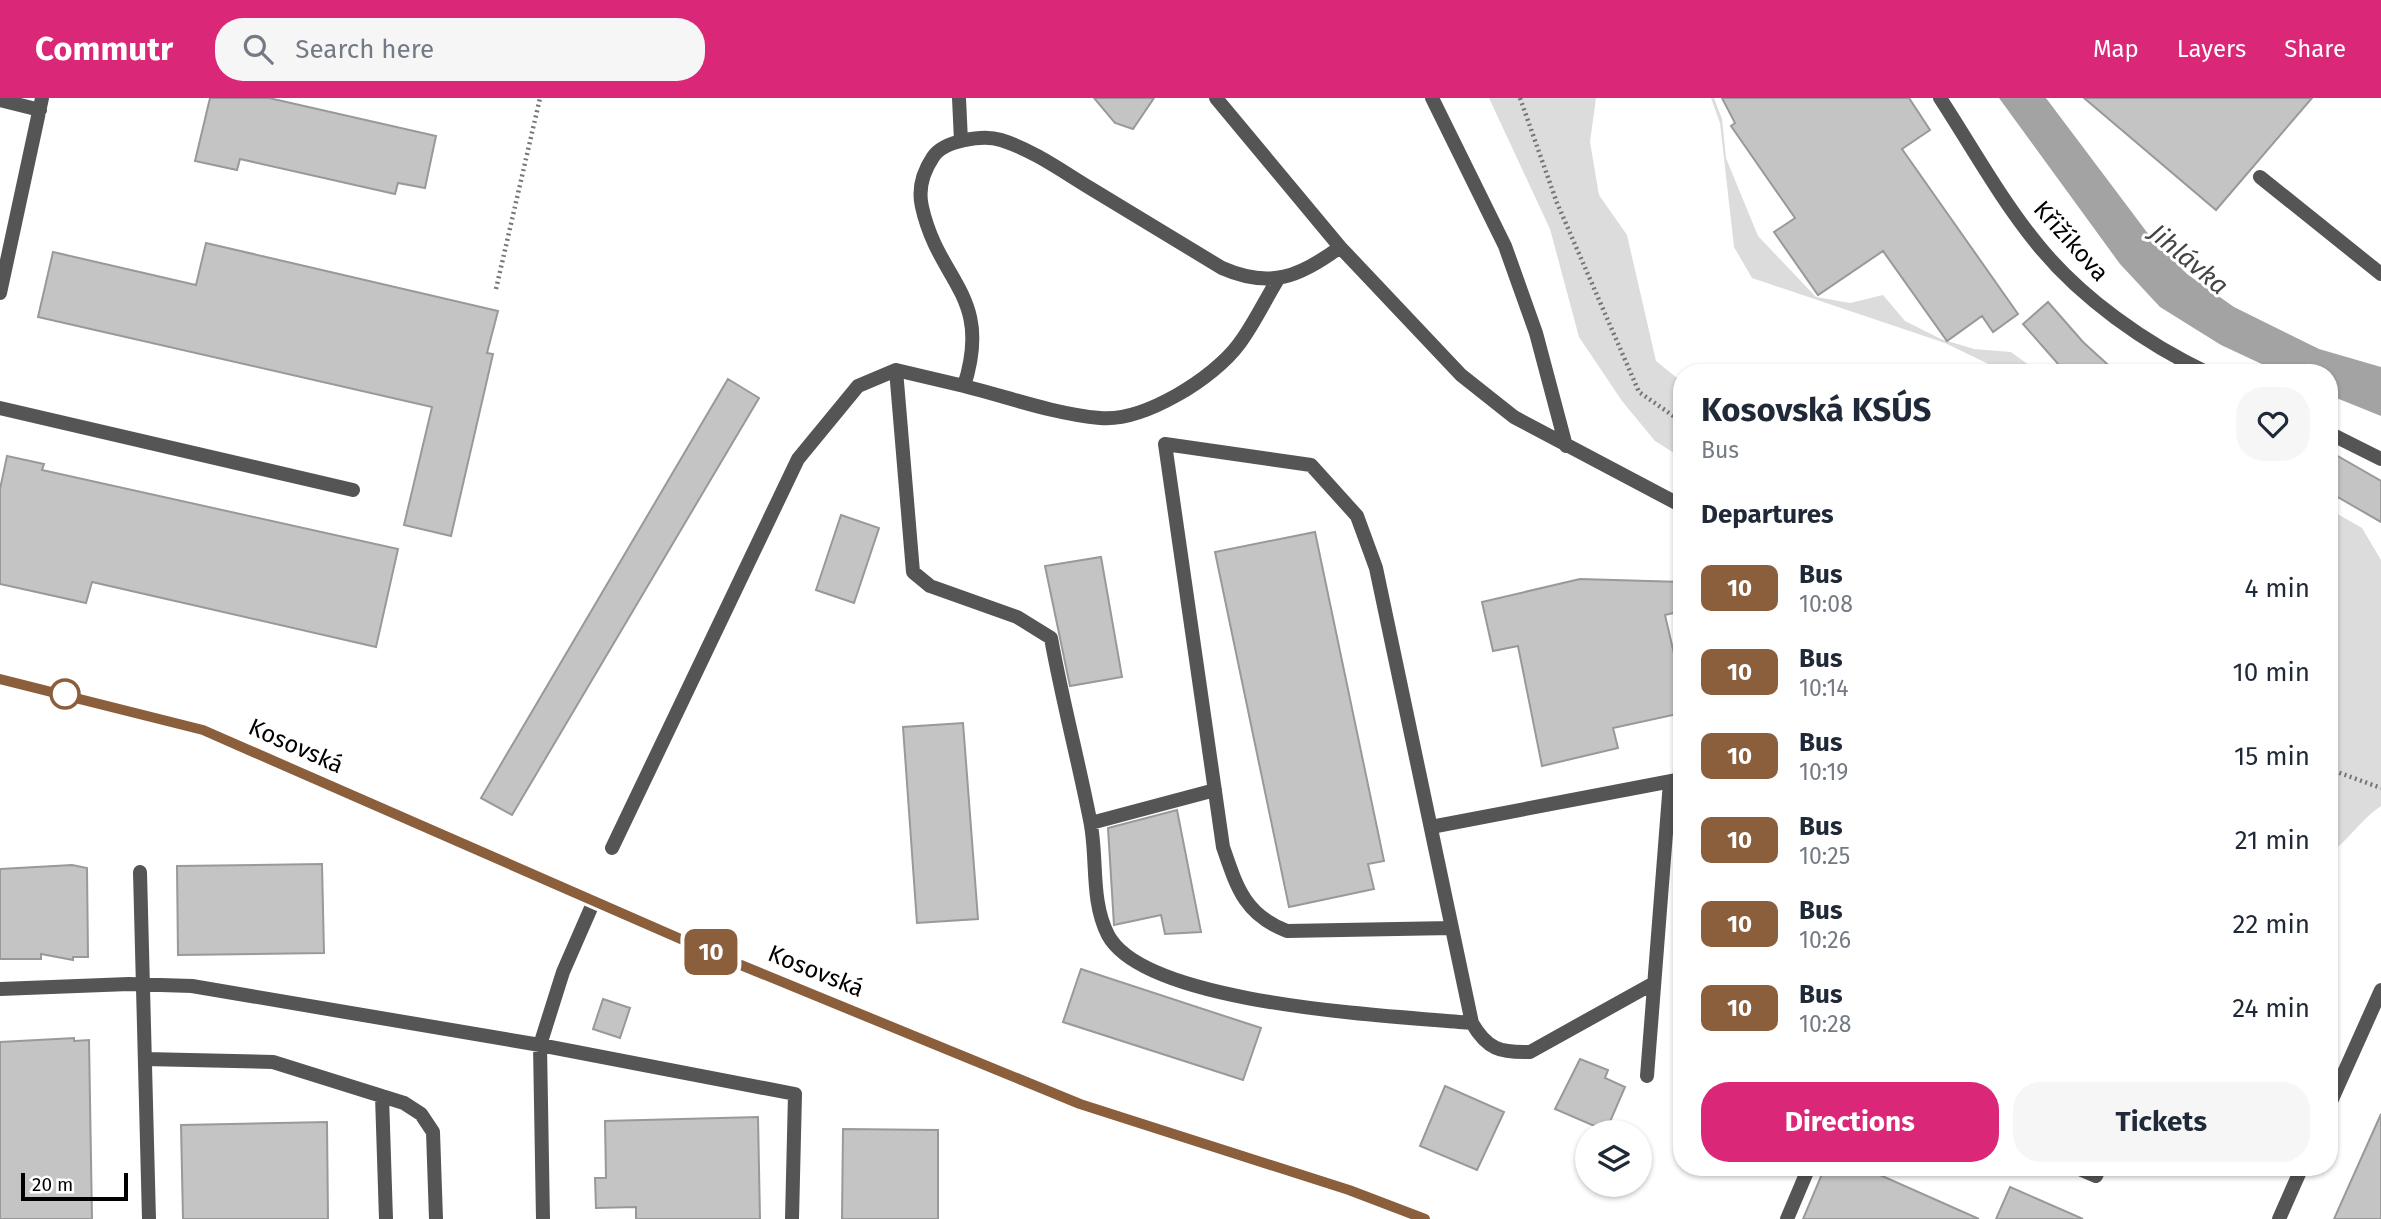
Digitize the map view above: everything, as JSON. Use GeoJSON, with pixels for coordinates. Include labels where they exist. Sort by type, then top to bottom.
{"type":"FeatureCollection","features":[{"type":"Feature","properties":{"kind":"street"},"geometry":{"type":"LineString","coordinates":[[959,98],[961,141]]}},
{"type":"Feature","properties":{"kind":"street"},"geometry":{"type":"LineString","coordinates":[[1216,98],[1340,247],[1461,375],[1514,416],[1673,501]]}},
{"type":"Feature","properties":{"kind":"street"},"geometry":{"type":"LineString","coordinates":[[1432,98],[1505,246],[1536,333],[1566,446]]}},
{"type":"Feature","properties":{"kind":"street","name":"Křižíkova"},"geometry":{"type":"LineString","coordinates":[[1940,98],[2038,246],[2092,299],[2189,364]]}},
{"type":"Feature","properties":{"kind":"street"},"geometry":{"type":"LineString","coordinates":[[0,100],[41,104],[0,293]]}},
{"type":"Feature","properties":{"kind":"street"},"geometry":{"type":"LineString","coordinates":[[964,386],[973,356],[970,309],[959,285],[936,250],[921,205],[923,172],[937,151],[961,141],[999,139],[1042,159],[1222,268],[1245,278],[1278,279],[1311,269],[1340,247]]}},
{"type":"Feature","properties":{"kind":"street"},"geometry":{"type":"LineString","coordinates":[[2260,177],[2381,274]]}},
{"type":"Feature","properties":{"kind":"street"},"geometry":{"type":"LineString","coordinates":[[612,848],[798,459],[858,386],[896,370],[1075,414],[1103,418],[1132,415],[1164,402],[1200,379],[1238,345],[1278,279]]}},
{"type":"Feature","properties":{"kind":"street"},"geometry":{"type":"LineString","coordinates":[[896,370],[914,572],[930,586],[1017,617],[1051,638],[1091,823],[1098,900],[1108,934],[1119,950],[1149,967],[1193,985],[1289,1006],[1472,1023]]}},
{"type":"Feature","properties":{"kind":"street"},"geometry":{"type":"LineString","coordinates":[[0,408],[353,490]]}},
{"type":"Feature","properties":{"kind":"street"},"geometry":{"type":"LineString","coordinates":[[2338,438],[2381,459]]}},
{"type":"Feature","properties":{"kind":"street"},"geometry":{"type":"LineString","coordinates":[[1452,928],[1287,932],[1264,922],[1236,884],[1223,848],[1165,444],[1311,466],[1357,516],[1376,568],[1431,827],[1472,1023],[1483,1043],[1509,1053],[1530,1052],[1654,983]]}},
{"type":"Feature","properties":{"kind":"street","name":"Kosovská"},"geometry":{"type":"LineString","coordinates":[[0,680],[203,730],[594,901],[1080,1104],[1349,1190],[1425,1219]]}},
{"type":"Feature","properties":{"kind":"street"},"geometry":{"type":"LineString","coordinates":[[1431,827],[1673,781]]}},
{"type":"Feature","properties":{"kind":"street"},"geometry":{"type":"LineString","coordinates":[[1091,823],[1215,790]]}},
{"type":"Feature","properties":{"kind":"street"},"geometry":{"type":"LineString","coordinates":[[1647,1076],[1673,808]]}},
{"type":"Feature","properties":{"kind":"street"},"geometry":{"type":"LineString","coordinates":[[140,872],[149,1219]]}},
{"type":"Feature","properties":{"kind":"street"},"geometry":{"type":"LineString","coordinates":[[543,1219],[540,1045],[563,972],[594,901]]}},
{"type":"Feature","properties":{"kind":"street"},"geometry":{"type":"LineString","coordinates":[[0,989],[144,984],[192,986],[540,1045],[795,1094],[792,1219]]}},
{"type":"Feature","properties":{"kind":"street"},"geometry":{"type":"LineString","coordinates":[[2338,1086],[2381,990]]}},
{"type":"Feature","properties":{"kind":"street"},"geometry":{"type":"LineString","coordinates":[[145,1059],[273,1062],[404,1103],[421,1114],[433,1132],[436,1219]]}},
{"type":"Feature","properties":{"kind":"street"},"geometry":{"type":"LineString","coordinates":[[382,1096],[386,1219]]}},
{"type":"Feature","properties":{"kind":"street"},"geometry":{"type":"LineString","coordinates":[[1787,1219],[1805,1176]]}},
{"type":"Feature","properties":{"kind":"street"},"geometry":{"type":"LineString","coordinates":[[2279,1219],[2298,1176]]}},
{"type":"Feature","properties":{"kind":"path"},"geometry":{"type":"LineString","coordinates":[[496,289],[540,98]]}},
{"type":"Feature","properties":{"kind":"path"},"geometry":{"type":"LineString","coordinates":[[1520,98],[1557,202],[1639,392],[1673,416]]}},
{"type":"Feature","properties":{"kind":"path"},"geometry":{"type":"LineString","coordinates":[[2338,772],[2381,788]]}},
{"type":"Feature","properties":{"kind":"shaded area"},"geometry":{"type":"Polygon","coordinates":[[[1489,98],[1596,98],[1590,142],[1599,195],[1627,235],[1656,361],[1673,375],[1673,452],[1655,441],[1622,401],[1579,337],[1550,229],[1489,98]]]}},
{"type":"Feature","properties":{"kind":"shaded area"},"geometry":{"type":"Polygon","coordinates":[[[1711,98],[1714,98],[1722,119],[1726,158],[1758,236],[1816,297],[1850,303],[1883,295],[1905,321],[1941,339],[1974,349],[2011,352],[2028,364],[1988,364],[1945,343],[1752,278],[1734,247],[1720,123],[1711,98]]]}},
{"type":"Feature","properties":{"kind":"shaded area"},"geometry":{"type":"Polygon","coordinates":[[[1999,98],[2046,98],[2149,235],[2187,274],[2234,307],[2319,349],[2381,367],[2381,416],[2338,399],[2338,364],[2262,364],[2221,345],[2160,307],[2120,264],[1999,98]]]}},
{"type":"Feature","properties":{"kind":"shaded area"},"geometry":{"type":"Polygon","coordinates":[[[2338,514],[2362,528],[2381,560],[2381,806],[2338,846],[2338,514]]]}},
{"type":"Feature","properties":{"kind":"building"},"geometry":{"type":"Polygon","coordinates":[[[210,98],[269,98],[436,136],[425,188],[398,183],[395,194],[240,159],[237,170],[195,161],[210,98]]]}},
{"type":"Feature","properties":{"kind":"building"},"geometry":{"type":"Polygon","coordinates":[[[1094,98],[1154,98],[1133,129],[1115,123],[1094,98]]]}},
{"type":"Feature","properties":{"kind":"building"},"geometry":{"type":"Polygon","coordinates":[[[1722,98],[1909,98],[1930,130],[1902,149],[2018,314],[1993,332],[1982,316],[1947,341],[1883,251],[1818,295],[1774,232],[1795,218],[1731,126],[1735,123],[1722,98]]]}},
{"type":"Feature","properties":{"kind":"building"},"geometry":{"type":"Polygon","coordinates":[[[2084,98],[2312,98],[2216,210],[2084,98]]]}},
{"type":"Feature","properties":{"kind":"building"},"geometry":{"type":"Polygon","coordinates":[[[206,243],[498,311],[487,353],[493,354],[451,536],[404,525],[432,407],[38,317],[53,252],[196,285],[206,243]]]}},
{"type":"Feature","properties":{"kind":"building"},"geometry":{"type":"Polygon","coordinates":[[[2048,302],[2083,342],[2107,364],[2058,364],[2023,324],[2048,302]]]}},
{"type":"Feature","properties":{"kind":"building"},"geometry":{"type":"Polygon","coordinates":[[[728,379],[759,398],[512,815],[481,798],[728,379]]]}},
{"type":"Feature","properties":{"kind":"building"},"geometry":{"type":"Polygon","coordinates":[[[7,456],[44,464],[42,470],[398,549],[376,647],[92,582],[86,603],[0,584],[0,489],[7,456]]]}},
{"type":"Feature","properties":{"kind":"building"},"geometry":{"type":"Polygon","coordinates":[[[2338,456],[2381,481],[2381,522],[2338,497],[2338,456]]]}},
{"type":"Feature","properties":{"kind":"building"},"geometry":{"type":"Polygon","coordinates":[[[841,515],[879,528],[854,603],[816,590],[841,515]]]}},
{"type":"Feature","properties":{"kind":"building"},"geometry":{"type":"Polygon","coordinates":[[[1315,532],[1384,861],[1368,864],[1374,889],[1289,907],[1215,552],[1315,532]]]}},
{"type":"Feature","properties":{"kind":"building"},"geometry":{"type":"Polygon","coordinates":[[[1101,557],[1122,677],[1070,686],[1045,566],[1101,557]]]}},
{"type":"Feature","properties":{"kind":"building"},"geometry":{"type":"Polygon","coordinates":[[[1580,579],[1673,582],[1673,613],[1665,615],[1673,649],[1673,715],[1613,728],[1618,748],[1542,766],[1518,646],[1493,651],[1482,602],[1580,579]]]}},
{"type":"Feature","properties":{"kind":"building"},"geometry":{"type":"Polygon","coordinates":[[[963,723],[978,919],[917,923],[903,727],[963,723]]]}},
{"type":"Feature","properties":{"kind":"building"},"geometry":{"type":"Polygon","coordinates":[[[1177,810],[1201,932],[1165,934],[1161,915],[1114,925],[1108,828],[1177,810]]]}},
{"type":"Feature","properties":{"kind":"building"},"geometry":{"type":"Polygon","coordinates":[[[322,864],[324,953],[178,955],[177,866],[322,864]]]}},
{"type":"Feature","properties":{"kind":"building"},"geometry":{"type":"Polygon","coordinates":[[[72,865],[87,868],[88,957],[73,957],[73,960],[41,954],[41,959],[0,959],[0,869],[72,865]]]}},
{"type":"Feature","properties":{"kind":"building"},"geometry":{"type":"Polygon","coordinates":[[[1081,969],[1261,1028],[1243,1080],[1063,1022],[1081,969]]]}},
{"type":"Feature","properties":{"kind":"building"},"geometry":{"type":"Polygon","coordinates":[[[603,999],[630,1008],[620,1038],[593,1029],[603,999]]]}},
{"type":"Feature","properties":{"kind":"building"},"geometry":{"type":"Polygon","coordinates":[[[74,1038],[74,1041],[89,1040],[92,1219],[0,1219],[0,1042],[74,1038]]]}},
{"type":"Feature","properties":{"kind":"building"},"geometry":{"type":"Polygon","coordinates":[[[1580,1059],[1608,1070],[1605,1078],[1625,1087],[1611,1120],[1580,1120],[1555,1109],[1580,1059]]]}},
{"type":"Feature","properties":{"kind":"building"},"geometry":{"type":"Polygon","coordinates":[[[1445,1086],[1504,1112],[1477,1170],[1420,1146],[1445,1086]]]}},
{"type":"Feature","properties":{"kind":"building"},"geometry":{"type":"Polygon","coordinates":[[[2381,1114],[2381,1219],[2334,1219],[2381,1114]]]}},
{"type":"Feature","properties":{"kind":"building"},"geometry":{"type":"Polygon","coordinates":[[[758,1117],[760,1219],[636,1219],[636,1207],[596,1208],[595,1178],[606,1178],[605,1121],[758,1117]]]}},
{"type":"Feature","properties":{"kind":"building"},"geometry":{"type":"Polygon","coordinates":[[[327,1122],[328,1219],[183,1219],[181,1125],[327,1122]]]}},
{"type":"Feature","properties":{"kind":"building"},"geometry":{"type":"Polygon","coordinates":[[[843,1129],[938,1130],[938,1219],[842,1219],[843,1129]]]}},
{"type":"Feature","properties":{"kind":"building"},"geometry":{"type":"Polygon","coordinates":[[[1821,1176],[1882,1176],[1979,1219],[1803,1219],[1821,1176]]]}},
{"type":"Feature","properties":{"kind":"building"},"geometry":{"type":"Polygon","coordinates":[[[2010,1187],[2083,1219],[1996,1219],[2010,1187]]]}},
{"type":"Feature","properties":{"kind":"bus line","name":"10"},"geometry":{"type":"LineString","coordinates":[[0,679],[203,730],[731,961],[1080,1104],[1349,1190],[1425,1219]]}},
{"type":"Feature","properties":{"kind":"water label","name":"Jihlávka"},"geometry":{"type":"Point","coordinates":[2189,259]}}]}
